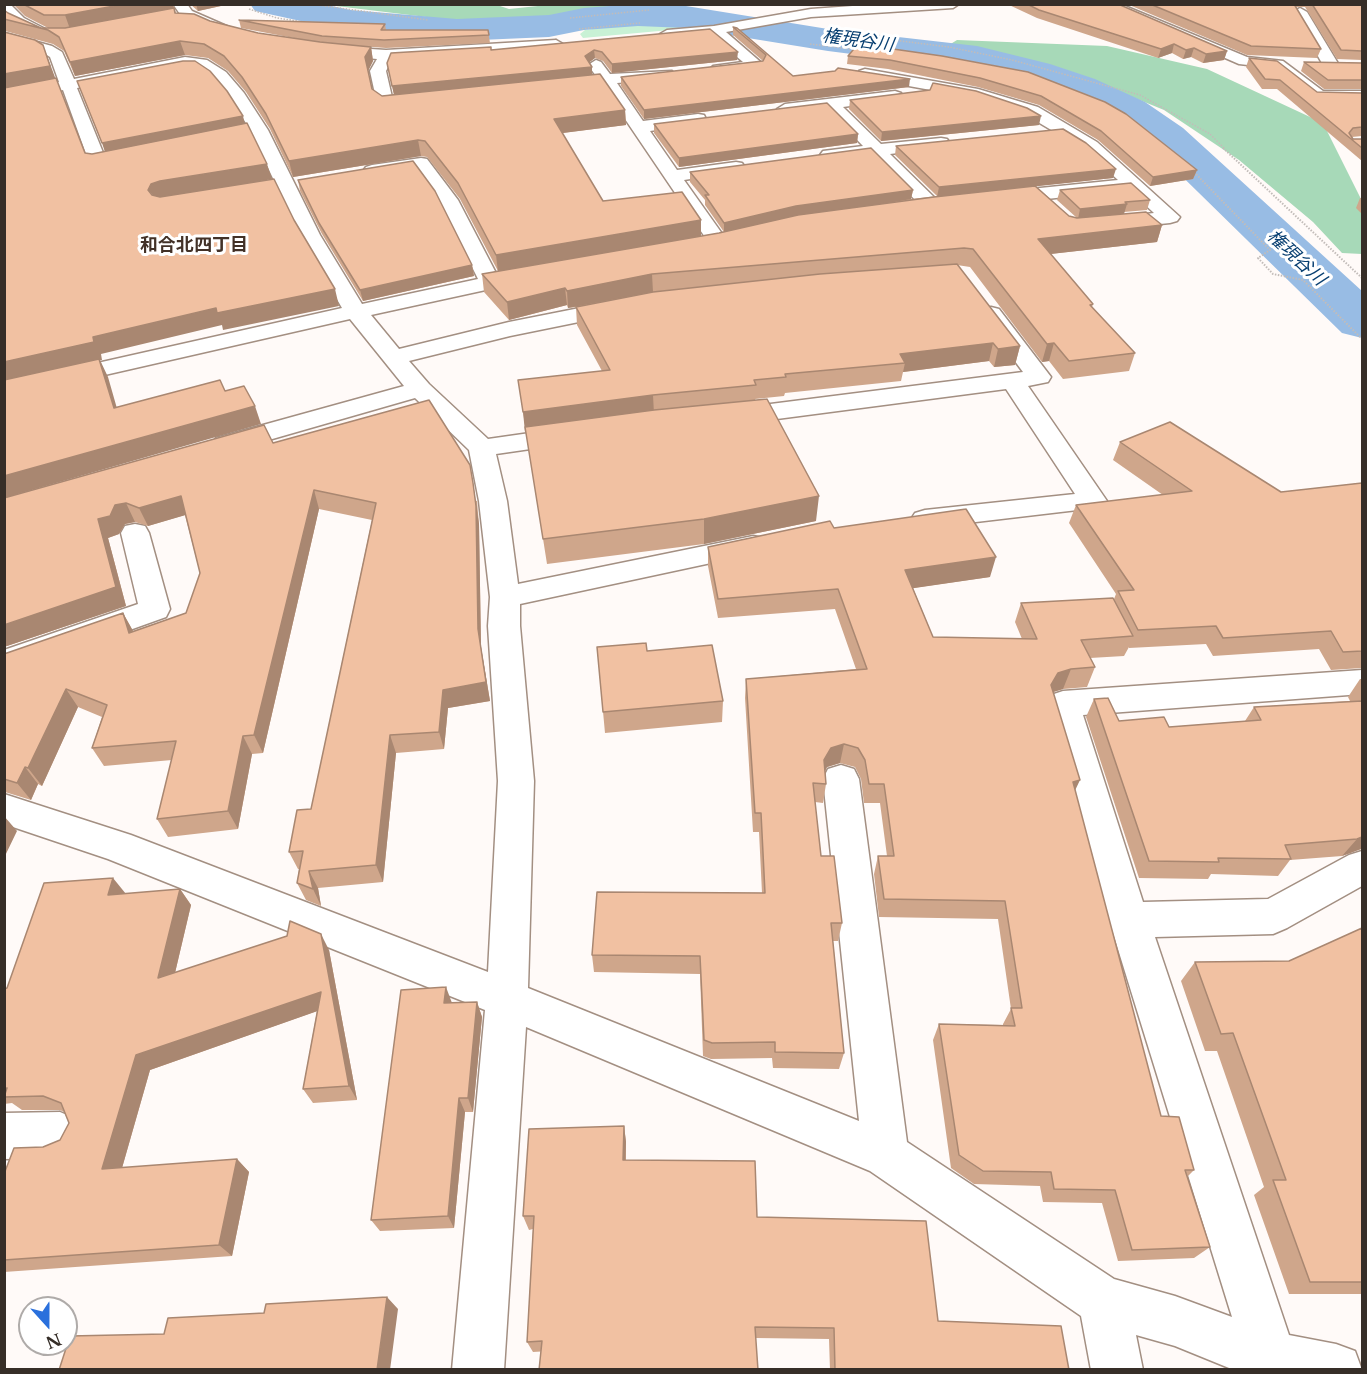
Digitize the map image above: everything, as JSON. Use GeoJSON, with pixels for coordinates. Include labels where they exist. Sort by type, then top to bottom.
{"type":"FeatureCollection","features":[{"type":"Feature","properties":{"kind":"street"},"geometry":{"type":"LineString","coordinates":[[651,36],[720,29],[811,13],[953,4]]}},
{"type":"Feature","properties":{"kind":"street"},"geometry":{"type":"LineString","coordinates":[[4,6],[19,21],[46,35],[70,35]]}},
{"type":"Feature","properties":{"kind":"street"},"geometry":{"type":"LineString","coordinates":[[1114,7],[1149,6]]}},
{"type":"Feature","properties":{"kind":"street"},"geometry":{"type":"LineString","coordinates":[[1114,7],[1244,61],[1337,65],[1300,12]]}},
{"type":"Feature","properties":{"kind":"street"},"geometry":{"type":"LineString","coordinates":[[180,12],[219,29],[241,35]]}},
{"type":"Feature","properties":{"kind":"street"},"geometry":{"type":"LineString","coordinates":[[548,86],[756,65],[720,29]]}},
{"type":"Feature","properties":{"kind":"street"},"geometry":{"type":"LineString","coordinates":[[4,37],[47,49],[57,55],[98,162],[144,153]]}},
{"type":"Feature","properties":{"kind":"street"},"geometry":{"type":"LineString","coordinates":[[314,48],[386,55],[430,54],[568,43]]}},
{"type":"Feature","properties":{"kind":"street"},"geometry":{"type":"LineString","coordinates":[[15,55],[47,49]]}},
{"type":"Feature","properties":{"kind":"street"},"geometry":{"type":"LineString","coordinates":[[586,52],[607,79],[718,242]]}},
{"type":"Feature","properties":{"kind":"street"},"geometry":{"type":"LineString","coordinates":[[386,55],[378,71],[385,103],[444,97]]}},
{"type":"Feature","properties":{"kind":"street"},"geometry":{"type":"LineString","coordinates":[[4,97],[185,62],[202,63],[220,75],[232,89],[248,132],[286,185],[310,235],[356,312],[420,389],[482,448],[493,501],[505,597],[504,626],[516,781],[507,999],[478,1370]]}},
{"type":"Feature","properties":{"kind":"street"},"geometry":{"type":"LineString","coordinates":[[1278,64],[1319,96],[1362,96]]}},
{"type":"Feature","properties":{"kind":"street"},"geometry":{"type":"LineString","coordinates":[[849,72],[888,76],[978,94],[1032,111],[1091,146],[1170,217],[1094,225]]}},
{"type":"Feature","properties":{"kind":"street"},"geometry":{"type":"LineString","coordinates":[[763,112],[953,89]]}},
{"type":"Feature","properties":{"kind":"street"},"geometry":{"type":"LineString","coordinates":[[831,104],[932,205]]}},
{"type":"Feature","properties":{"kind":"street"},"geometry":{"type":"LineString","coordinates":[[639,127],[718,117]]}},
{"type":"Feature","properties":{"kind":"street"},"geometry":{"type":"LineString","coordinates":[[1030,133],[1066,130]]}},
{"type":"Feature","properties":{"kind":"street"},"geometry":{"type":"LineString","coordinates":[[807,158],[958,141]]}},
{"type":"Feature","properties":{"kind":"street"},"geometry":{"type":"LineString","coordinates":[[354,174],[421,163],[448,200],[490,282]]}},
{"type":"Feature","properties":{"kind":"street"},"geometry":{"type":"LineString","coordinates":[[672,176],[751,165]]}},
{"type":"Feature","properties":{"kind":"street"},"geometry":{"type":"LineString","coordinates":[[986,200],[1133,184]]}},
{"type":"Feature","properties":{"kind":"street"},"geometry":{"type":"LineString","coordinates":[[1037,194],[1054,211]]}},
{"type":"Feature","properties":{"kind":"street"},"geometry":{"type":"LineString","coordinates":[[908,208],[953,203]]}},
{"type":"Feature","properties":{"kind":"street"},"geometry":{"type":"LineString","coordinates":[[696,246],[740,237]]}},
{"type":"Feature","properties":{"kind":"street"},"geometry":{"type":"LineString","coordinates":[[4,391],[232,338],[544,272]]}},
{"type":"Feature","properties":{"kind":"street"},"geometry":{"type":"LineString","coordinates":[[711,418],[813,408],[1039,377],[974,292]]}},
{"type":"Feature","properties":{"kind":"street"},"geometry":{"type":"LineString","coordinates":[[393,358],[509,329],[642,303]]}},
{"type":"Feature","properties":{"kind":"street"},"geometry":{"type":"LineString","coordinates":[[903,521],[1093,501],[1012,380]]}},
{"type":"Feature","properties":{"kind":"street"},"geometry":{"type":"LineString","coordinates":[[202,451],[420,389]]}},
{"type":"Feature","properties":{"kind":"street"},"geometry":{"type":"LineString","coordinates":[[482,448],[597,432]]}},
{"type":"Feature","properties":{"kind":"street"},"geometry":{"type":"LineString","coordinates":[[4,663],[154,609],[135,533]]}},
{"type":"Feature","properties":{"kind":"street"},"geometry":{"type":"LineString","coordinates":[[505,597],[777,540]]}},
{"type":"Feature","properties":{"kind":"street"},"geometry":{"type":"LineString","coordinates":[[1271,1358],[1129,920],[1064,704],[1362,682]]}},
{"type":"Feature","properties":{"kind":"street"},"geometry":{"type":"LineString","coordinates":[[841,779],[886,1155]]}},
{"type":"Feature","properties":{"kind":"street"},"geometry":{"type":"LineString","coordinates":[[4,809],[118,846],[507,999],[886,1155],[1103,1301],[1175,1321],[1271,1358],[1336,1370]]}},
{"type":"Feature","properties":{"kind":"street"},"geometry":{"type":"LineString","coordinates":[[1129,920],[1273,916],[1362,867]]}},
{"type":"Feature","properties":{"kind":"street"},"geometry":{"type":"LineString","coordinates":[[4,1136],[60,1135]]}},
{"type":"Feature","properties":{"kind":"street"},"geometry":{"type":"LineString","coordinates":[[1103,1301],[1117,1370]]}},
{"type":"Feature","properties":{"kind":"green space"},"geometry":{"type":"Polygon","coordinates":[[[557,4],[704,5],[668,5],[525,21],[451,20],[328,5],[497,5],[509,9],[557,4]]]}},
{"type":"Feature","properties":{"kind":"green space"},"geometry":{"type":"Polygon","coordinates":[[[622,25],[678,26],[681,29],[583,38],[580,34],[585,30],[622,25]]]}},
{"type":"Feature","properties":{"kind":"green space"},"geometry":{"type":"Polygon","coordinates":[[[957,40],[1107,46],[1207,69],[1323,123],[1362,201],[1362,254],[1342,253],[1313,222],[1239,160],[1164,110],[1076,74],[949,45],[957,40]]]}},
{"type":"Feature","properties":{"kind":"building"},"geometry":{"type":"Polygon","coordinates":[[[23,4],[125,4],[65,15],[44,15],[23,4]]]}},
{"type":"Feature","properties":{"kind":"building"},"geometry":{"type":"Polygon","coordinates":[[[1027,4],[1118,4],[1227,51],[1206,54],[1194,48],[1186,50],[1174,44],[1161,49],[1039,10],[1027,4]]]}},
{"type":"Feature","properties":{"kind":"building"},"geometry":{"type":"Polygon","coordinates":[[[1150,4],[1294,4],[1321,49],[1251,46],[1150,4]]]}},
{"type":"Feature","properties":{"kind":"building"},"geometry":{"type":"Polygon","coordinates":[[[1312,4],[1362,4],[1362,51],[1341,50],[1312,4]]]}},
{"type":"Feature","properties":{"kind":"building"},"geometry":{"type":"Polygon","coordinates":[[[174,8],[175,13],[194,14],[210,21],[258,33],[371,47],[365,57],[372,89],[382,96],[600,74],[625,110],[554,119],[603,201],[682,192],[701,220],[496,255],[458,183],[425,141],[418,140],[289,161],[266,114],[242,77],[224,56],[204,44],[180,41],[70,62],[59,37],[48,30],[4,19],[4,10],[41,28],[65,28],[174,8]]]}},
{"type":"Feature","properties":{"kind":"building"},"geometry":{"type":"Polygon","coordinates":[[[239,20],[385,24],[381,30],[488,30],[489,35],[384,40],[322,36],[239,20]]]}},
{"type":"Feature","properties":{"kind":"building"},"geometry":{"type":"Polygon","coordinates":[[[733,27],[793,76],[835,71],[838,68],[910,79],[644,110],[621,77],[763,61],[766,55],[733,27]]]}},
{"type":"Feature","properties":{"kind":"building"},"geometry":{"type":"Polygon","coordinates":[[[710,29],[738,52],[612,64],[602,52],[594,50],[585,56],[592,67],[392,86],[387,63],[391,53],[491,47],[491,50],[710,29]]]}},
{"type":"Feature","properties":{"kind":"building"},"geometry":{"type":"Polygon","coordinates":[[[4,32],[35,40],[43,45],[50,66],[4,74],[4,32]]]}},
{"type":"Feature","properties":{"kind":"building"},"geometry":{"type":"Polygon","coordinates":[[[858,44],[942,56],[1028,72],[1105,102],[1126,114],[1197,170],[1153,177],[1101,131],[1041,96],[980,78],[890,60],[848,56],[858,44]]]}},
{"type":"Feature","properties":{"kind":"building"},"geometry":{"type":"Polygon","coordinates":[[[1249,58],[1277,61],[1317,92],[1362,93],[1362,127],[1353,128],[1349,133],[1353,139],[1362,139],[1362,148],[1280,80],[1265,79],[1249,58]]]}},
{"type":"Feature","properties":{"kind":"building"},"geometry":{"type":"Polygon","coordinates":[[[183,61],[195,61],[210,71],[227,91],[243,116],[102,143],[77,81],[183,61]]]}},
{"type":"Feature","properties":{"kind":"building"},"geometry":{"type":"Polygon","coordinates":[[[1304,62],[1362,63],[1362,80],[1328,80],[1304,62]]]}},
{"type":"Feature","properties":{"kind":"building"},"geometry":{"type":"Polygon","coordinates":[[[56,78],[85,153],[92,154],[247,123],[267,164],[160,181],[151,184],[148,190],[152,195],[160,197],[274,179],[294,220],[335,289],[217,313],[216,308],[93,337],[94,342],[4,362],[4,88],[56,78]]]}},
{"type":"Feature","properties":{"kind":"building"},"geometry":{"type":"Polygon","coordinates":[[[933,83],[976,91],[1027,108],[1041,116],[882,132],[850,100],[930,90],[933,83]]]}},
{"type":"Feature","properties":{"kind":"building"},"geometry":{"type":"Polygon","coordinates":[[[827,103],[858,134],[679,158],[654,124],[827,103]]]}},
{"type":"Feature","properties":{"kind":"building"},"geometry":{"type":"Polygon","coordinates":[[[1063,129],[1086,143],[1116,169],[939,187],[896,146],[1063,129]]]}},
{"type":"Feature","properties":{"kind":"building"},"geometry":{"type":"Polygon","coordinates":[[[871,148],[913,190],[796,206],[724,223],[705,195],[709,195],[690,172],[871,148]]]}},
{"type":"Feature","properties":{"kind":"building"},"geometry":{"type":"Polygon","coordinates":[[[413,161],[435,191],[472,265],[360,290],[319,223],[298,180],[413,161]]]}},
{"type":"Feature","properties":{"kind":"building"},"geometry":{"type":"Polygon","coordinates":[[[1131,183],[1150,200],[1080,209],[1060,190],[1131,183]]]}},
{"type":"Feature","properties":{"kind":"building"},"geometry":{"type":"Polygon","coordinates":[[[1035,186],[1069,216],[1077,218],[1146,212],[1162,225],[1038,239],[1093,304],[1090,305],[1135,353],[1069,361],[1054,343],[1047,344],[973,249],[652,274],[567,291],[565,288],[507,302],[482,274],[719,233],[798,215],[1035,186]]]}},
{"type":"Feature","properties":{"kind":"building"},"geometry":{"type":"Polygon","coordinates":[[[957,264],[1020,346],[998,349],[993,343],[900,354],[905,363],[785,374],[786,377],[754,380],[756,385],[653,395],[523,412],[518,380],[610,370],[576,307],[653,292],[820,274],[957,264]]]}},
{"type":"Feature","properties":{"kind":"building"},"geometry":{"type":"Polygon","coordinates":[[[99,359],[114,408],[220,380],[225,391],[244,386],[255,406],[4,476],[4,380],[99,359]]]}},
{"type":"Feature","properties":{"kind":"building"},"geometry":{"type":"Polygon","coordinates":[[[767,399],[819,496],[704,519],[543,539],[525,427],[654,410],[767,399]]]}},
{"type":"Feature","properties":{"kind":"building"},"geometry":{"type":"Polygon","coordinates":[[[429,400],[470,465],[476,506],[478,629],[486,682],[443,690],[439,732],[390,735],[376,865],[309,871],[313,889],[297,883],[303,851],[289,852],[297,810],[311,809],[376,503],[314,490],[254,735],[243,736],[228,811],[157,819],[176,741],[92,748],[107,705],[66,689],[28,768],[25,767],[17,783],[4,779],[4,654],[123,613],[129,633],[186,613],[200,573],[181,496],[139,508],[126,503],[115,505],[110,516],[98,519],[116,587],[4,625],[4,498],[264,425],[273,443],[429,400]]]}},
{"type":"Feature","properties":{"kind":"building"},"geometry":{"type":"Polygon","coordinates":[[[1170,422],[1281,492],[1362,483],[1362,651],[1343,652],[1331,631],[1223,638],[1216,626],[1138,630],[1118,591],[1134,590],[1076,505],[1192,491],[1120,442],[1170,422]]]}},
{"type":"Feature","properties":{"kind":"building"},"geometry":{"type":"Polygon","coordinates":[[[966,509],[996,557],[905,570],[933,637],[1037,639],[1021,603],[1113,598],[1133,636],[1081,640],[1095,667],[1071,669],[1058,673],[1051,685],[1080,780],[1073,782],[1161,1116],[1179,1117],[1194,1170],[1185,1170],[1210,1247],[1132,1250],[1115,1190],[1054,1189],[1051,1172],[983,1171],[959,1155],[939,1024],[1015,1026],[1011,1008],[1022,1008],[1005,901],[884,899],[878,856],[894,856],[884,784],[869,784],[865,760],[858,748],[844,744],[831,748],[824,760],[826,784],[813,783],[821,856],[834,856],[842,923],[831,923],[844,1053],[775,1052],[775,1042],[712,1043],[704,1040],[700,956],[592,955],[597,892],[765,893],[761,813],[755,813],[746,679],[867,669],[838,589],[718,599],[708,547],[830,521],[834,528],[966,509]]]}},
{"type":"Feature","properties":{"kind":"building"},"geometry":{"type":"Polygon","coordinates":[[[646,643],[647,651],[712,645],[723,701],[603,712],[597,647],[646,643]]]}},
{"type":"Feature","properties":{"kind":"building"},"geometry":{"type":"Polygon","coordinates":[[[1108,698],[1119,721],[1164,717],[1169,727],[1261,720],[1254,707],[1362,701],[1362,837],[1285,845],[1291,859],[1218,858],[1219,862],[1149,861],[1094,699],[1108,698]]]}},
{"type":"Feature","properties":{"kind":"building"},"geometry":{"type":"Polygon","coordinates":[[[113,878],[108,895],[180,889],[158,978],[287,936],[290,921],[321,934],[349,1086],[303,1089],[321,992],[136,1055],[102,1169],[237,1159],[219,1245],[4,1260],[4,1174],[14,1148],[43,1147],[60,1140],[69,1123],[61,1103],[43,1096],[4,1097],[7,1088],[4,1089],[4,989],[7,988],[44,883],[113,878]]]}},
{"type":"Feature","properties":{"kind":"building"},"geometry":{"type":"Polygon","coordinates":[[[1362,928],[1362,1282],[1310,1282],[1273,1180],[1286,1180],[1233,1033],[1221,1034],[1195,962],[1289,961],[1362,928]]]}},
{"type":"Feature","properties":{"kind":"building"},"geometry":{"type":"Polygon","coordinates":[[[446,987],[444,1003],[477,1002],[468,1098],[459,1098],[448,1216],[371,1220],[401,990],[446,987]]]}},
{"type":"Feature","properties":{"kind":"building"},"geometry":{"type":"Polygon","coordinates":[[[624,1126],[623,1160],[755,1161],[757,1217],[926,1221],[938,1321],[1061,1326],[1069,1370],[835,1370],[834,1328],[755,1327],[758,1370],[539,1370],[542,1341],[527,1342],[534,1216],[523,1216],[529,1129],[624,1126]]]}},
{"type":"Feature","properties":{"kind":"building"},"geometry":{"type":"Polygon","coordinates":[[[387,1297],[377,1370],[59,1370],[64,1356],[78,1356],[78,1336],[164,1334],[168,1318],[264,1313],[266,1304],[387,1297]]]}},
{"type":"Feature","properties":{"kind":"waterway","name":"権現谷川"},"geometry":{"type":"LineString","coordinates":[[267,4],[351,21],[457,30],[549,26],[584,19],[638,15],[686,17],[828,40],[977,58],[1036,72],[1081,88],[1130,111],[1167,137],[1362,321]]}},
{"type":"Feature","properties":{"kind":"district","name":"和合北四丁目"},"geometry":{"type":"Point","coordinates":[194,246]}}]}
